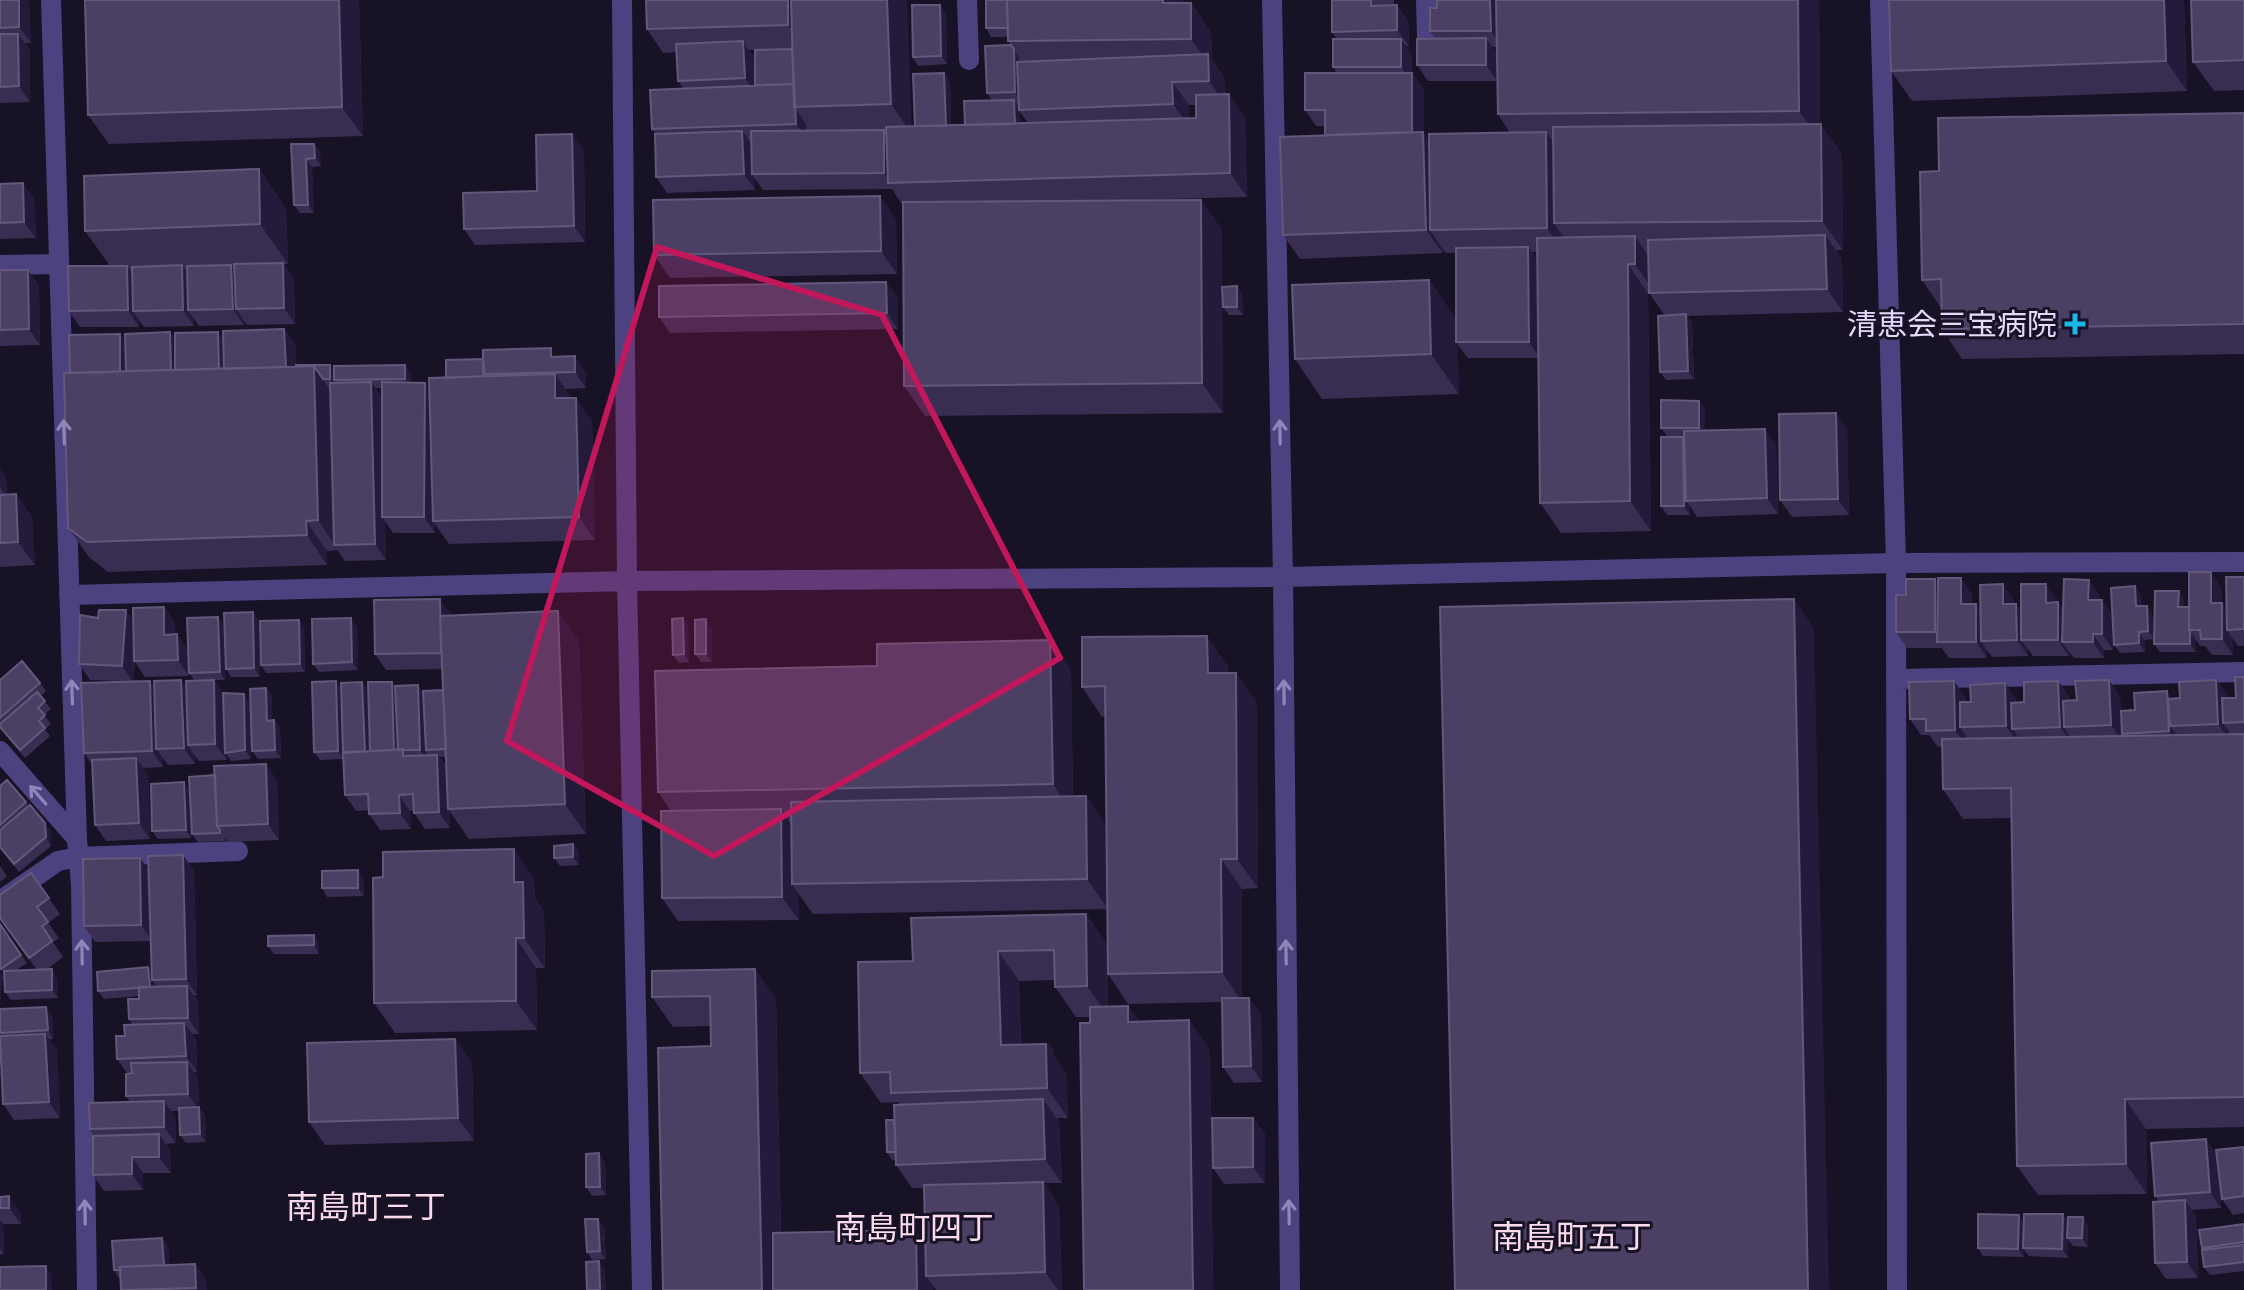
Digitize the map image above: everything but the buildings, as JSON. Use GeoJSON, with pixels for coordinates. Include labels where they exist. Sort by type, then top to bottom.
{"type":"FeatureCollection","features":[{"type":"Feature","properties":{"kind":"street"},"geometry":{"type":"LineString","coordinates":[[51,0],[78,848],[87,1290]]}},
{"type":"Feature","properties":{"kind":"street"},"geometry":{"type":"LineString","coordinates":[[622,0],[627,581],[642,1290]]}},
{"type":"Feature","properties":{"kind":"street"},"geometry":{"type":"LineString","coordinates":[[967,0],[969,60]]}},
{"type":"Feature","properties":{"kind":"street"},"geometry":{"type":"LineString","coordinates":[[1272,0],[1283,577],[1290,1290]]}},
{"type":"Feature","properties":{"kind":"street"},"geometry":{"type":"LineString","coordinates":[[1426,0],[1427,38]]}},
{"type":"Feature","properties":{"kind":"street"},"geometry":{"type":"LineString","coordinates":[[1880,0],[1896,563],[1897,1290]]}},
{"type":"Feature","properties":{"kind":"street"},"geometry":{"type":"LineString","coordinates":[[0,265],[58,264]]}},
{"type":"Feature","properties":{"kind":"street"},"geometry":{"type":"LineString","coordinates":[[69,595],[627,581],[1283,577],[1896,563],[2244,562]]}},
{"type":"Feature","properties":{"kind":"street"},"geometry":{"type":"LineString","coordinates":[[1896,679],[2244,672]]}},
{"type":"Feature","properties":{"kind":"street"},"geometry":{"type":"LineString","coordinates":[[0,751],[78,848]]}},
{"type":"Feature","properties":{"kind":"street"},"geometry":{"type":"LineString","coordinates":[[0,901],[78,848],[238,851]]}},
{"type":"Feature","properties":{"kind":"highlighted area"},"geometry":{"type":"Polygon","coordinates":[[[657,247],[882,315],[1060,658],[714,856],[507,741],[657,247]]]}},
{"type":"Feature","properties":{"kind":"place","name":"清恵会三宝病院"},"geometry":{"type":"Point","coordinates":[2075,324]}},
{"type":"Feature","properties":{"kind":"district","name":"南島町三丁"},"geometry":{"type":"Point","coordinates":[366,1206]}},
{"type":"Feature","properties":{"kind":"district","name":"南島町四丁"},"geometry":{"type":"Point","coordinates":[914,1227]}},
{"type":"Feature","properties":{"kind":"district","name":"南島町五丁"},"geometry":{"type":"Point","coordinates":[1572,1236]}}]}
